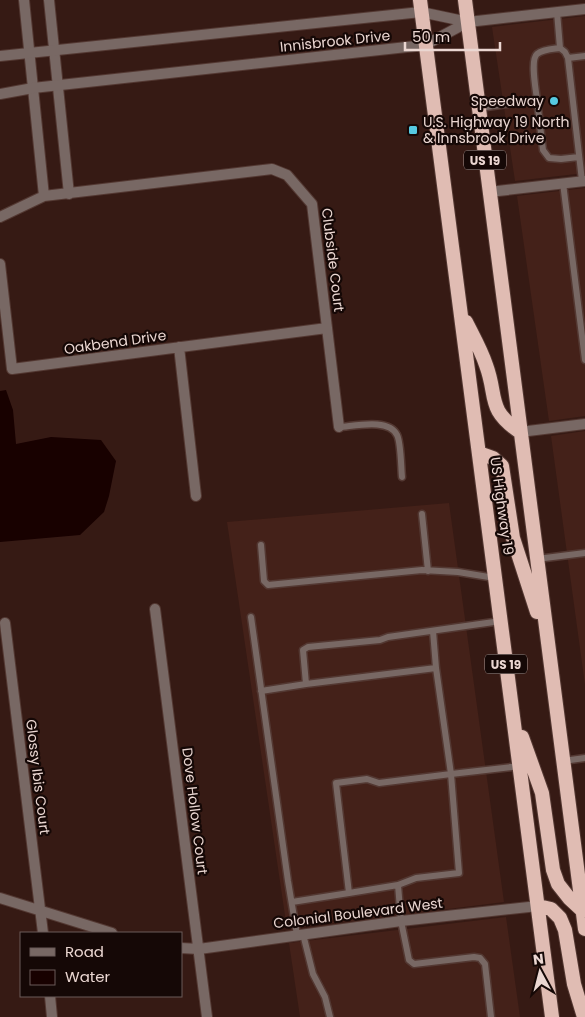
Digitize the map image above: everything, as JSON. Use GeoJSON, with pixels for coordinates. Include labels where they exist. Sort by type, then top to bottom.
{"type":"FeatureCollection","features":[{"type":"Feature","properties":{"kind":"highway","name":"US Highway 19"},"geometry":{"type":"LineString","coordinates":[[465,0],[563,761],[582,882],[585,929]]}},
{"type":"Feature","properties":{"kind":"highway","name":"US Highway 19"},"geometry":{"type":"LineString","coordinates":[[420,6],[552,1017]]}},
{"type":"Feature","properties":{"kind":"highway"},"geometry":{"type":"LineString","coordinates":[[460,310],[487,366],[493,400],[499,413],[506,422],[520,432]]}},
{"type":"Feature","properties":{"kind":"highway"},"geometry":{"type":"LineString","coordinates":[[479,453],[493,458],[502,466],[513,538],[548,646]]}},
{"type":"Feature","properties":{"kind":"highway"},"geometry":{"type":"LineString","coordinates":[[512,710],[542,793],[553,870],[558,884],[568,898],[584,911]]}},
{"type":"Feature","properties":{"kind":"highway"},"geometry":{"type":"LineString","coordinates":[[538,906],[551,909],[560,918],[565,930],[574,984],[584,1017]]}},
{"type":"Feature","properties":{"kind":"street"},"geometry":{"type":"LineString","coordinates":[[24,0],[44,196]]}},
{"type":"Feature","properties":{"kind":"street"},"geometry":{"type":"LineString","coordinates":[[49,0],[69,194]]}},
{"type":"Feature","properties":{"kind":"street","name":"Innisbrook Drive"},"geometry":{"type":"LineString","coordinates":[[0,56],[30,54],[420,6],[468,22]]}},
{"type":"Feature","properties":{"kind":"street"},"geometry":{"type":"LineString","coordinates":[[468,22],[585,9]]}},
{"type":"Feature","properties":{"kind":"street","name":"Innisbrook Drive"},"geometry":{"type":"LineString","coordinates":[[0,94],[58,85],[426,45],[468,22]]}},
{"type":"Feature","properties":{"kind":"street","name":"Clubside Court"},"geometry":{"type":"LineString","coordinates":[[0,216],[44,196],[272,170],[287,175],[312,204],[339,427]]}},
{"type":"Feature","properties":{"kind":"street"},"geometry":{"type":"LineString","coordinates":[[490,192],[584,181]]}},
{"type":"Feature","properties":{"kind":"street","name":"Oakbend Drive"},"geometry":{"type":"LineString","coordinates":[[0,264],[12,369],[327,328]]}},
{"type":"Feature","properties":{"kind":"street"},"geometry":{"type":"LineString","coordinates":[[180,347],[196,496]]}},
{"type":"Feature","properties":{"kind":"street"},"geometry":{"type":"LineString","coordinates":[[520,432],[585,424]]}},
{"type":"Feature","properties":{"kind":"street","name":"Dove Hollow Court"},"geometry":{"type":"LineString","coordinates":[[155,609],[207,1017]]}},
{"type":"Feature","properties":{"kind":"street","name":"Glossy Ibis Court"},"geometry":{"type":"LineString","coordinates":[[5,623],[43,932]]}},
{"type":"Feature","properties":{"kind":"street"},"geometry":{"type":"LineString","coordinates":[[0,898],[109,932]]}},
{"type":"Feature","properties":{"kind":"street","name":"Colonial Boulevard West"},"geometry":{"type":"LineString","coordinates":[[182,948],[199,949],[401,921],[538,906]]}},
{"type":"Feature","properties":{"kind":"street"},"geometry":{"type":"LineString","coordinates":[[50,997],[52,1017]]}},
{"type":"Feature","properties":{"kind":"lane"},"geometry":{"type":"LineString","coordinates":[[557,12],[560,48]]}},
{"type":"Feature","properties":{"kind":"lane"},"geometry":{"type":"LineString","coordinates":[[580,157],[550,158],[544,150],[533,61],[536,54],[544,50],[560,48],[568,58],[584,181]]}},
{"type":"Feature","properties":{"kind":"lane"},"geometry":{"type":"LineString","coordinates":[[568,58],[585,56]]}},
{"type":"Feature","properties":{"kind":"lane"},"geometry":{"type":"LineString","coordinates":[[479,108],[537,100]]}},
{"type":"Feature","properties":{"kind":"lane"},"geometry":{"type":"LineString","coordinates":[[563,183],[585,360]]}},
{"type":"Feature","properties":{"kind":"lane"},"geometry":{"type":"LineString","coordinates":[[339,427],[377,424],[390,427],[398,435],[402,477]]}},
{"type":"Feature","properties":{"kind":"lane"},"geometry":{"type":"LineString","coordinates":[[422,514],[428,571]]}},
{"type":"Feature","properties":{"kind":"lane"},"geometry":{"type":"LineString","coordinates":[[260,545],[264,581],[268,584],[428,571],[458,572],[495,578]]}},
{"type":"Feature","properties":{"kind":"lane"},"geometry":{"type":"LineString","coordinates":[[537,559],[585,553]]}},
{"type":"Feature","properties":{"kind":"lane"},"geometry":{"type":"LineString","coordinates":[[251,617],[292,902],[313,974],[326,997],[330,1017]]}},
{"type":"Feature","properties":{"kind":"lane"},"geometry":{"type":"LineString","coordinates":[[306,684],[304,650],[308,647],[380,640],[388,637],[501,621]]}},
{"type":"Feature","properties":{"kind":"lane"},"geometry":{"type":"LineString","coordinates":[[292,902],[398,885],[416,878],[459,873],[451,774],[436,668],[433,630]]}},
{"type":"Feature","properties":{"kind":"lane"},"geometry":{"type":"LineString","coordinates":[[262,691],[436,668]]}},
{"type":"Feature","properties":{"kind":"lane"},"geometry":{"type":"LineString","coordinates":[[563,761],[585,758]]}},
{"type":"Feature","properties":{"kind":"lane"},"geometry":{"type":"LineString","coordinates":[[349,893],[336,783],[367,779],[379,783],[520,766]]}},
{"type":"Feature","properties":{"kind":"lane"},"geometry":{"type":"LineString","coordinates":[[398,885],[401,921],[409,960],[414,964],[474,957],[480,958],[484,964],[491,1017]]}},
{"type":"Feature","properties":{"kind":"shaded area"},"geometry":{"type":"Polygon","coordinates":[[[585,16],[585,173],[515,181],[492,27],[585,16]]]}},
{"type":"Feature","properties":{"kind":"shaded area"},"geometry":{"type":"Polygon","coordinates":[[[585,188],[585,416],[549,421],[517,196],[585,188]]]}},
{"type":"Feature","properties":{"kind":"shaded area"},"geometry":{"type":"Polygon","coordinates":[[[585,431],[585,685],[551,436],[585,431]]]}},
{"type":"Feature","properties":{"kind":"shaded area"},"geometry":{"type":"Polygon","coordinates":[[[449,503],[504,902],[287,929],[227,522],[449,503]]]}},
{"type":"Feature","properties":{"kind":"shaded area"},"geometry":{"type":"Polygon","coordinates":[[[506,917],[520,1017],[300,1017],[289,943],[506,917]]]}},
{"type":"Feature","properties":{"kind":"water"},"geometry":{"type":"Polygon","coordinates":[[[6,390],[13,410],[16,444],[51,437],[101,440],[116,461],[104,512],[80,535],[0,542],[0,391],[6,390]]]}},
{"type":"Feature","properties":{"kind":"place","name":"Speedway"},"geometry":{"type":"Point","coordinates":[554,101]}},
{"type":"Feature","properties":{"kind":"place","name":"U.S. Highway 19 North & Innsbrook Drive"},"geometry":{"type":"Point","coordinates":[413,130]}}]}
